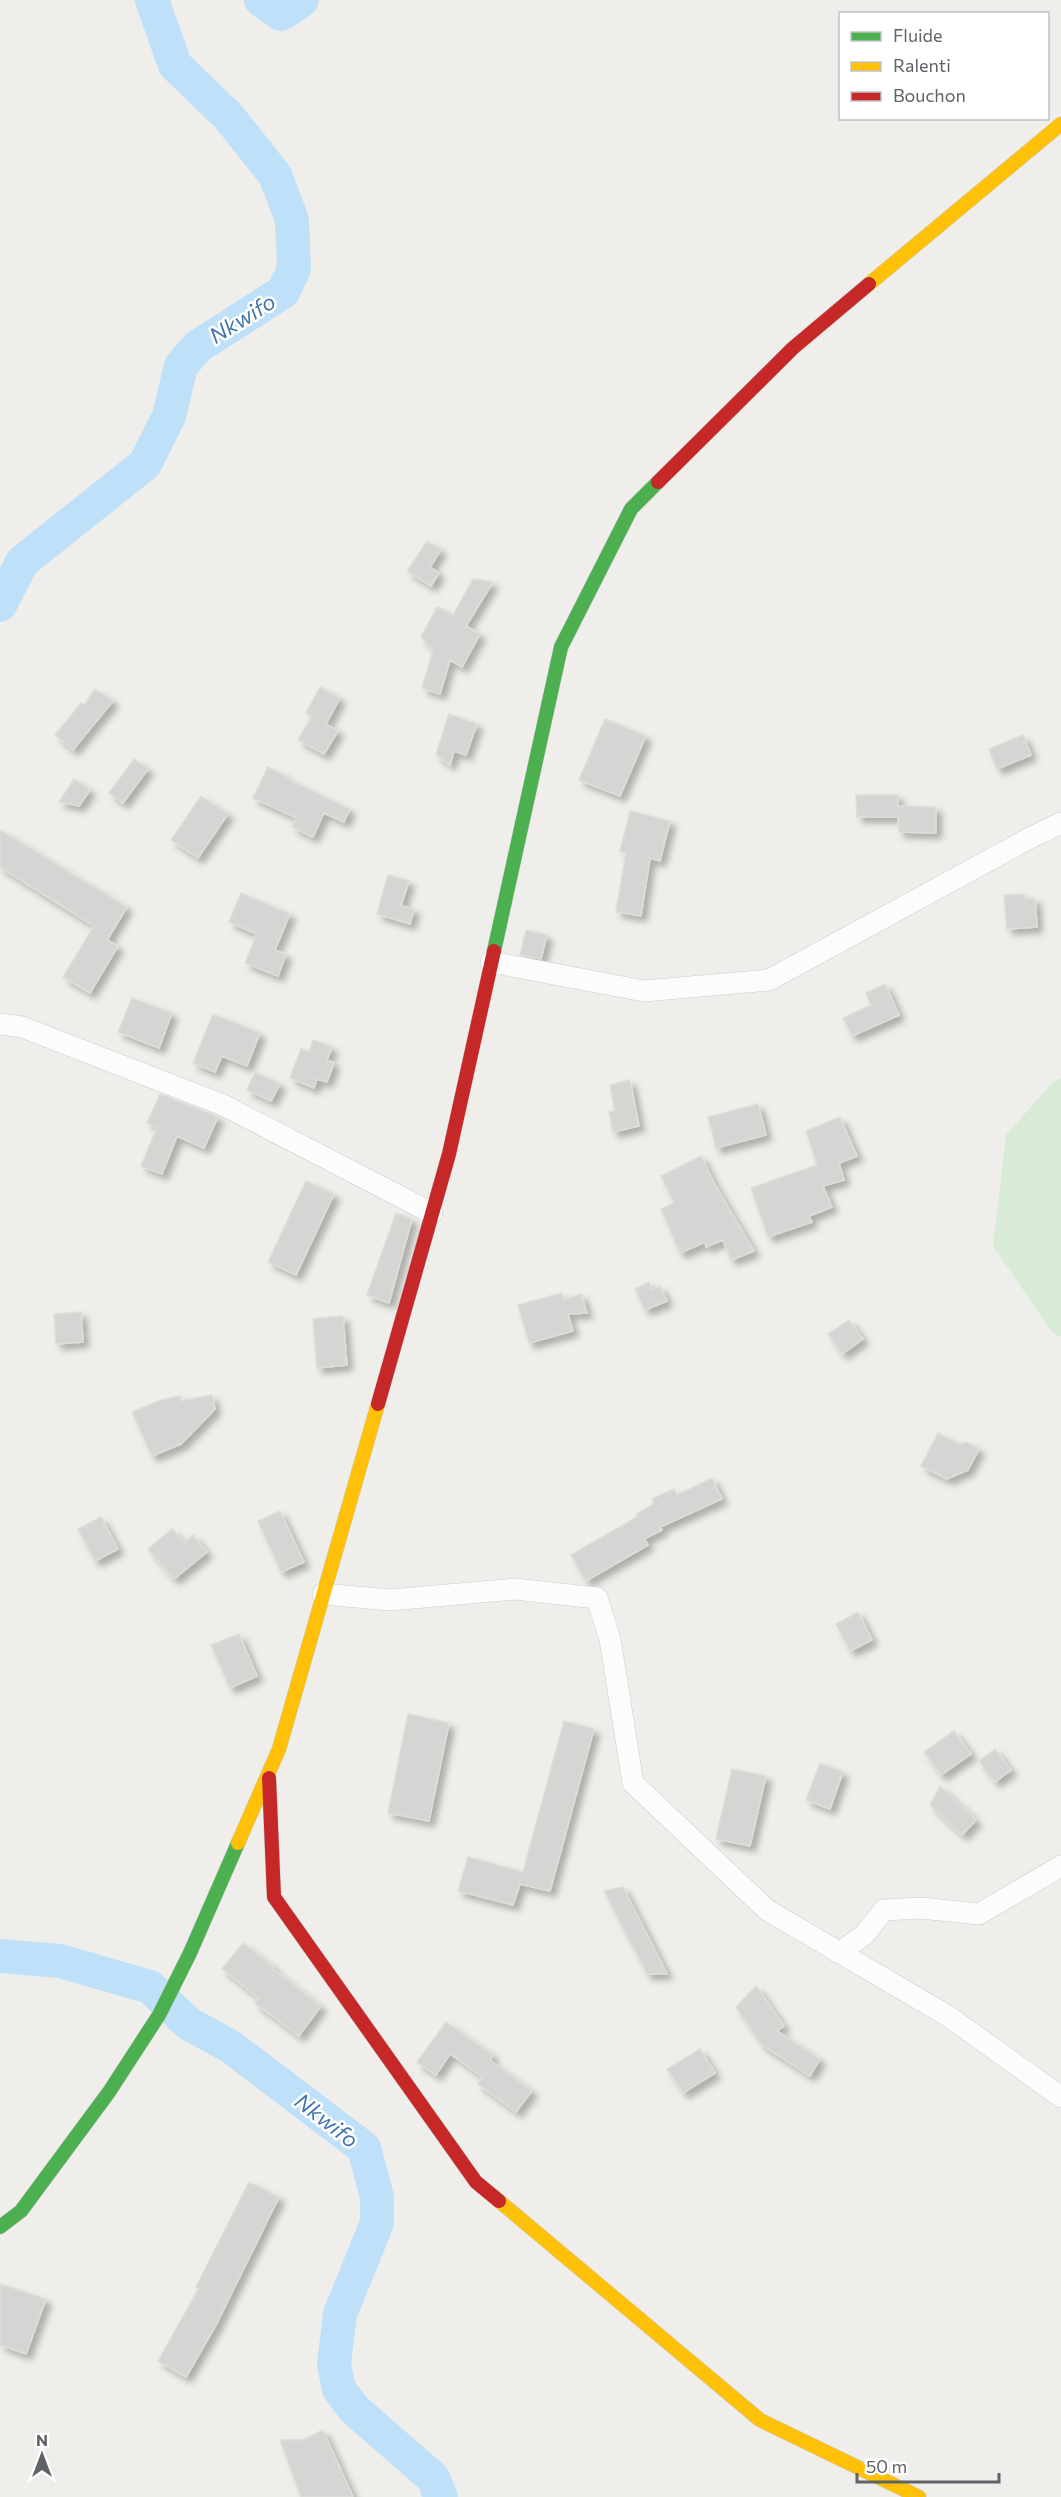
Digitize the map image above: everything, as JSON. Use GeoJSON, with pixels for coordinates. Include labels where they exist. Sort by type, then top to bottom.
{"type":"FeatureCollection","features":[{"type":"Feature","properties":{"kind":"street"},"geometry":{"type":"LineString","coordinates":[[0,2227],[21,2211],[109,2092],[159,2015],[279,1749],[449,1154],[561,647],[631,509],[793,348],[1061,124]]}},
{"type":"Feature","properties":{"kind":"street"},"geometry":{"type":"LineString","coordinates":[[491,962],[644,991],[769,980],[1028,839],[1061,824]]}},
{"type":"Feature","properties":{"kind":"street"},"geometry":{"type":"LineString","coordinates":[[0,1024],[22,1027],[223,1105],[432,1213]]}},
{"type":"Feature","properties":{"kind":"street"},"geometry":{"type":"LineString","coordinates":[[323,1594],[390,1600],[515,1589],[597,1598],[610,1639],[633,1783],[766,1910],[948,2016],[1061,2097]]}},
{"type":"Feature","properties":{"kind":"street"},"geometry":{"type":"LineString","coordinates":[[269,1772],[274,1897],[476,2182],[760,2420],[919,2497]]}},
{"type":"Feature","properties":{"kind":"street"},"geometry":{"type":"LineString","coordinates":[[839,1953],[864,1935],[884,1910],[921,1908],[979,1914],[1061,1866]]}},
{"type":"Feature","properties":{"kind":"green space"},"geometry":{"type":"Polygon","coordinates":[[[1061,1078],[1061,1337],[1052,1332],[993,1246],[1006,1135],[1052,1083],[1061,1078]]]}},
{"type":"Feature","properties":{"kind":"building"},"geometry":{"type":"Polygon","coordinates":[[[427,541],[441,550],[430,567],[439,573],[431,586],[407,571],[427,541]]]}},
{"type":"Feature","properties":{"kind":"building"},"geometry":{"type":"Polygon","coordinates":[[[473,579],[493,582],[466,626],[480,634],[462,667],[450,660],[440,694],[422,688],[433,650],[421,637],[437,607],[453,615],[473,579]]]}},
{"type":"Feature","properties":{"kind":"building"},"geometry":{"type":"Polygon","coordinates":[[[320,687],[340,698],[326,724],[338,731],[324,754],[298,740],[312,716],[306,713],[320,687]]]}},
{"type":"Feature","properties":{"kind":"building"},"geometry":{"type":"Polygon","coordinates":[[[95,689],[113,701],[73,750],[55,735],[81,703],[84,705],[95,689]]]}},
{"type":"Feature","properties":{"kind":"building"},"geometry":{"type":"Polygon","coordinates":[[[449,714],[477,724],[466,755],[454,751],[450,765],[436,754],[449,714]]]}},
{"type":"Feature","properties":{"kind":"building"},"geometry":{"type":"Polygon","coordinates":[[[605,719],[646,736],[620,796],[579,780],[605,719]]]}},
{"type":"Feature","properties":{"kind":"building"},"geometry":{"type":"Polygon","coordinates":[[[1023,735],[1031,755],[997,769],[989,749],[1023,735]]]}},
{"type":"Feature","properties":{"kind":"building"},"geometry":{"type":"Polygon","coordinates":[[[134,759],[148,769],[123,803],[109,793],[134,759]]]}},
{"type":"Feature","properties":{"kind":"building"},"geometry":{"type":"Polygon","coordinates":[[[268,767],[286,776],[285,778],[350,809],[344,822],[324,813],[313,837],[292,827],[297,818],[253,798],[268,767]]]}},
{"type":"Feature","properties":{"kind":"building"},"geometry":{"type":"Polygon","coordinates":[[[74,779],[90,790],[79,806],[59,802],[74,779]]]}},
{"type":"Feature","properties":{"kind":"building"},"geometry":{"type":"Polygon","coordinates":[[[856,795],[898,795],[898,806],[936,807],[936,833],[899,832],[898,817],[857,817],[856,795]]]}},
{"type":"Feature","properties":{"kind":"building"},"geometry":{"type":"Polygon","coordinates":[[[201,796],[228,814],[198,858],[171,840],[201,796]]]}},
{"type":"Feature","properties":{"kind":"building"},"geometry":{"type":"Polygon","coordinates":[[[630,811],[670,821],[660,861],[650,858],[641,916],[616,912],[626,852],[620,851],[630,811]]]}},
{"type":"Feature","properties":{"kind":"building"},"geometry":{"type":"Polygon","coordinates":[[[0,830],[127,907],[107,940],[118,946],[90,993],[63,977],[94,926],[0,867],[0,830]]]}},
{"type":"Feature","properties":{"kind":"building"},"geometry":{"type":"Polygon","coordinates":[[[388,875],[409,881],[401,906],[414,909],[410,924],[377,914],[388,875]]]}},
{"type":"Feature","properties":{"kind":"building"},"geometry":{"type":"Polygon","coordinates":[[[241,893],[290,914],[275,950],[286,954],[278,976],[245,963],[257,934],[229,922],[241,893]]]}},
{"type":"Feature","properties":{"kind":"building"},"geometry":{"type":"Polygon","coordinates":[[[1024,894],[1025,899],[1035,898],[1037,927],[1007,929],[1004,895],[1024,894]]]}},
{"type":"Feature","properties":{"kind":"building"},"geometry":{"type":"Polygon","coordinates":[[[526,930],[547,935],[541,959],[520,955],[526,930]]]}},
{"type":"Feature","properties":{"kind":"building"},"geometry":{"type":"Polygon","coordinates":[[[885,984],[899,1015],[852,1036],[843,1018],[871,1005],[866,993],[885,984]]]}},
{"type":"Feature","properties":{"kind":"building"},"geometry":{"type":"Polygon","coordinates":[[[132,998],[172,1013],[159,1048],[118,1032],[132,998]]]}},
{"type":"Feature","properties":{"kind":"building"},"geometry":{"type":"Polygon","coordinates":[[[213,1014],[260,1033],[247,1066],[222,1056],[215,1072],[193,1063],[213,1014]]]}},
{"type":"Feature","properties":{"kind":"building"},"geometry":{"type":"Polygon","coordinates":[[[313,1040],[332,1047],[327,1060],[334,1063],[327,1082],[317,1079],[314,1088],[290,1078],[301,1049],[309,1051],[313,1040]]]}},
{"type":"Feature","properties":{"kind":"building"},"geometry":{"type":"Polygon","coordinates":[[[255,1072],[280,1084],[271,1101],[247,1090],[255,1072]]]}},
{"type":"Feature","properties":{"kind":"building"},"geometry":{"type":"Polygon","coordinates":[[[630,1080],[639,1126],[613,1132],[609,1112],[615,1111],[610,1085],[630,1080]]]}},
{"type":"Feature","properties":{"kind":"building"},"geometry":{"type":"Polygon","coordinates":[[[160,1094],[218,1117],[204,1148],[177,1136],[162,1174],[141,1166],[157,1127],[147,1123],[160,1094]]]}},
{"type":"Feature","properties":{"kind":"building"},"geometry":{"type":"Polygon","coordinates":[[[758,1104],[766,1135],[716,1148],[708,1117],[758,1104]]]}},
{"type":"Feature","properties":{"kind":"building"},"geometry":{"type":"Polygon","coordinates":[[[840,1117],[857,1156],[839,1163],[844,1180],[823,1186],[832,1207],[809,1216],[812,1222],[768,1237],[751,1188],[817,1165],[806,1131],[840,1117]]]}},
{"type":"Feature","properties":{"kind":"building"},"geometry":{"type":"Polygon","coordinates":[[[701,1156],[714,1183],[754,1251],[731,1260],[723,1240],[706,1247],[705,1242],[680,1253],[661,1209],[674,1203],[661,1176],[701,1156]]]}},
{"type":"Feature","properties":{"kind":"building"},"geometry":{"type":"Polygon","coordinates":[[[306,1181],[334,1194],[296,1275],[268,1262],[306,1181]]]}},
{"type":"Feature","properties":{"kind":"building"},"geometry":{"type":"Polygon","coordinates":[[[396,1213],[412,1219],[389,1303],[367,1295],[396,1213]]]}},
{"type":"Feature","properties":{"kind":"building"},"geometry":{"type":"Polygon","coordinates":[[[649,1282],[652,1290],[660,1286],[667,1301],[645,1310],[635,1289],[649,1282]]]}},
{"type":"Feature","properties":{"kind":"building"},"geometry":{"type":"Polygon","coordinates":[[[562,1293],[563,1300],[581,1294],[587,1313],[568,1314],[573,1331],[529,1343],[518,1305],[562,1293]]]}},
{"type":"Feature","properties":{"kind":"building"},"geometry":{"type":"Polygon","coordinates":[[[81,1312],[83,1342],[56,1344],[54,1314],[81,1312]]]}},
{"type":"Feature","properties":{"kind":"building"},"geometry":{"type":"Polygon","coordinates":[[[343,1316],[347,1365],[317,1368],[313,1319],[343,1316]]]}},
{"type":"Feature","properties":{"kind":"building"},"geometry":{"type":"Polygon","coordinates":[[[849,1320],[863,1339],[842,1354],[828,1334],[849,1320]]]}},
{"type":"Feature","properties":{"kind":"building"},"geometry":{"type":"Polygon","coordinates":[[[212,1395],[215,1409],[181,1444],[152,1456],[132,1412],[161,1400],[180,1396],[181,1401],[212,1395]]]}},
{"type":"Feature","properties":{"kind":"building"},"geometry":{"type":"Polygon","coordinates":[[[938,1433],[960,1444],[967,1442],[979,1449],[968,1470],[947,1479],[921,1466],[938,1433]]]}},
{"type":"Feature","properties":{"kind":"building"},"geometry":{"type":"Polygon","coordinates":[[[712,1478],[722,1499],[660,1527],[662,1530],[644,1539],[648,1545],[586,1581],[571,1555],[637,1517],[636,1514],[654,1504],[652,1499],[674,1489],[677,1495],[712,1478]]]}},
{"type":"Feature","properties":{"kind":"building"},"geometry":{"type":"Polygon","coordinates":[[[280,1511],[304,1562],[281,1572],[258,1521],[280,1511]]]}},
{"type":"Feature","properties":{"kind":"building"},"geometry":{"type":"Polygon","coordinates":[[[101,1517],[118,1549],[95,1561],[78,1529],[101,1517]]]}},
{"type":"Feature","properties":{"kind":"building"},"geometry":{"type":"Polygon","coordinates":[[[172,1529],[184,1543],[193,1535],[207,1552],[174,1579],[148,1549],[172,1529]]]}},
{"type":"Feature","properties":{"kind":"building"},"geometry":{"type":"Polygon","coordinates":[[[858,1612],[872,1640],[850,1651],[836,1624],[858,1612]]]}},
{"type":"Feature","properties":{"kind":"building"},"geometry":{"type":"Polygon","coordinates":[[[239,1634],[257,1676],[230,1688],[211,1645],[239,1634]]]}},
{"type":"Feature","properties":{"kind":"building"},"geometry":{"type":"Polygon","coordinates":[[[408,1714],[449,1723],[429,1821],[388,1813],[408,1714]]]}},
{"type":"Feature","properties":{"kind":"building"},"geometry":{"type":"Polygon","coordinates":[[[564,1721],[594,1729],[550,1891],[520,1884],[513,1905],[458,1891],[468,1857],[523,1872],[564,1721]]]}},
{"type":"Feature","properties":{"kind":"building"},"geometry":{"type":"Polygon","coordinates":[[[954,1731],[971,1754],[941,1775],[924,1752],[954,1731]]]}},
{"type":"Feature","properties":{"kind":"building"},"geometry":{"type":"Polygon","coordinates":[[[995,1749],[1011,1770],[995,1782],[979,1761],[995,1749]]]}},
{"type":"Feature","properties":{"kind":"building"},"geometry":{"type":"Polygon","coordinates":[[[820,1763],[843,1772],[830,1809],[806,1800],[820,1763]]]}},
{"type":"Feature","properties":{"kind":"building"},"geometry":{"type":"Polygon","coordinates":[[[732,1769],[766,1776],[750,1846],[716,1839],[732,1769]]]}},
{"type":"Feature","properties":{"kind":"building"},"geometry":{"type":"Polygon","coordinates":[[[940,1786],[976,1820],[962,1835],[930,1805],[940,1786]]]}},
{"type":"Feature","properties":{"kind":"building"},"geometry":{"type":"Polygon","coordinates":[[[623,1887],[667,1974],[647,1974],[604,1891],[623,1887]]]}},
{"type":"Feature","properties":{"kind":"building"},"geometry":{"type":"Polygon","coordinates":[[[243,1943],[321,2006],[299,2036],[255,2003],[259,1998],[222,1969],[243,1943]]]}},
{"type":"Feature","properties":{"kind":"building"},"geometry":{"type":"Polygon","coordinates":[[[756,1986],[784,2026],[777,2031],[820,2059],[810,2076],[762,2045],[736,2007],[756,1986]]]}},
{"type":"Feature","properties":{"kind":"building"},"geometry":{"type":"Polygon","coordinates":[[[446,2022],[493,2055],[490,2060],[532,2091],[516,2112],[478,2084],[483,2077],[450,2054],[436,2075],[417,2062],[446,2022]]]}},
{"type":"Feature","properties":{"kind":"building"},"geometry":{"type":"Polygon","coordinates":[[[700,2049],[715,2073],[683,2093],[667,2069],[700,2049]]]}},
{"type":"Feature","properties":{"kind":"building"},"geometry":{"type":"Polygon","coordinates":[[[249,2182],[279,2197],[215,2327],[186,2377],[158,2361],[199,2288],[196,2287],[249,2182]]]}},
{"type":"Feature","properties":{"kind":"building"},"geometry":{"type":"Polygon","coordinates":[[[0,2284],[46,2299],[26,2354],[0,2345],[0,2284]]]}},
{"type":"Feature","properties":{"kind":"building"},"geometry":{"type":"Polygon","coordinates":[[[323,2430],[353,2497],[301,2497],[280,2440],[302,2440],[323,2430]]]}},
{"type":"Feature","properties":{"kind":"waterway","name":"Nkwifo"},"geometry":{"type":"LineString","coordinates":[[0,605],[22,562],[145,464],[169,416],[181,366],[197,347],[283,292],[294,269],[292,220],[275,175],[228,116],[175,65],[152,0]]}},
{"type":"Feature","properties":{"kind":"waterway","name":"Nkwifo"},"geometry":{"type":"LineString","coordinates":[[261,0],[281,14],[302,0]]}},
{"type":"Feature","properties":{"kind":"waterway","name":"Nkwifo"},"geometry":{"type":"LineString","coordinates":[[0,1956],[60,1961],[150,1987],[188,2023],[231,2047],[364,2148],[377,2197],[377,2223],[340,2314],[334,2364],[339,2389],[354,2409],[433,2478],[441,2497]]}},
{"type":"Feature","properties":{"kind":"traffic: fast"},"geometry":{"type":"LineString","coordinates":[[494,951],[561,647],[631,509],[658,482]]}},
{"type":"Feature","properties":{"kind":"traffic: fast"},"geometry":{"type":"LineString","coordinates":[[0,2227],[21,2211],[109,2092],[159,2015],[190,1953],[238,1843]]}},
{"type":"Feature","properties":{"kind":"traffic: slow"},"geometry":{"type":"LineString","coordinates":[[869,284],[1061,124]]}},
{"type":"Feature","properties":{"kind":"traffic: slow"},"geometry":{"type":"LineString","coordinates":[[238,1843],[279,1749],[378,1404]]}},
{"type":"Feature","properties":{"kind":"traffic: slow"},"geometry":{"type":"LineString","coordinates":[[499,2201],[760,2420],[919,2497]]}},
{"type":"Feature","properties":{"kind":"traffic: jam"},"geometry":{"type":"LineString","coordinates":[[658,482],[793,348],[869,284]]}},
{"type":"Feature","properties":{"kind":"traffic: jam"},"geometry":{"type":"LineString","coordinates":[[378,1404],[449,1154],[494,951]]}},
{"type":"Feature","properties":{"kind":"traffic: jam"},"geometry":{"type":"LineString","coordinates":[[269,1778],[274,1897],[476,2182],[499,2201]]}}]}
